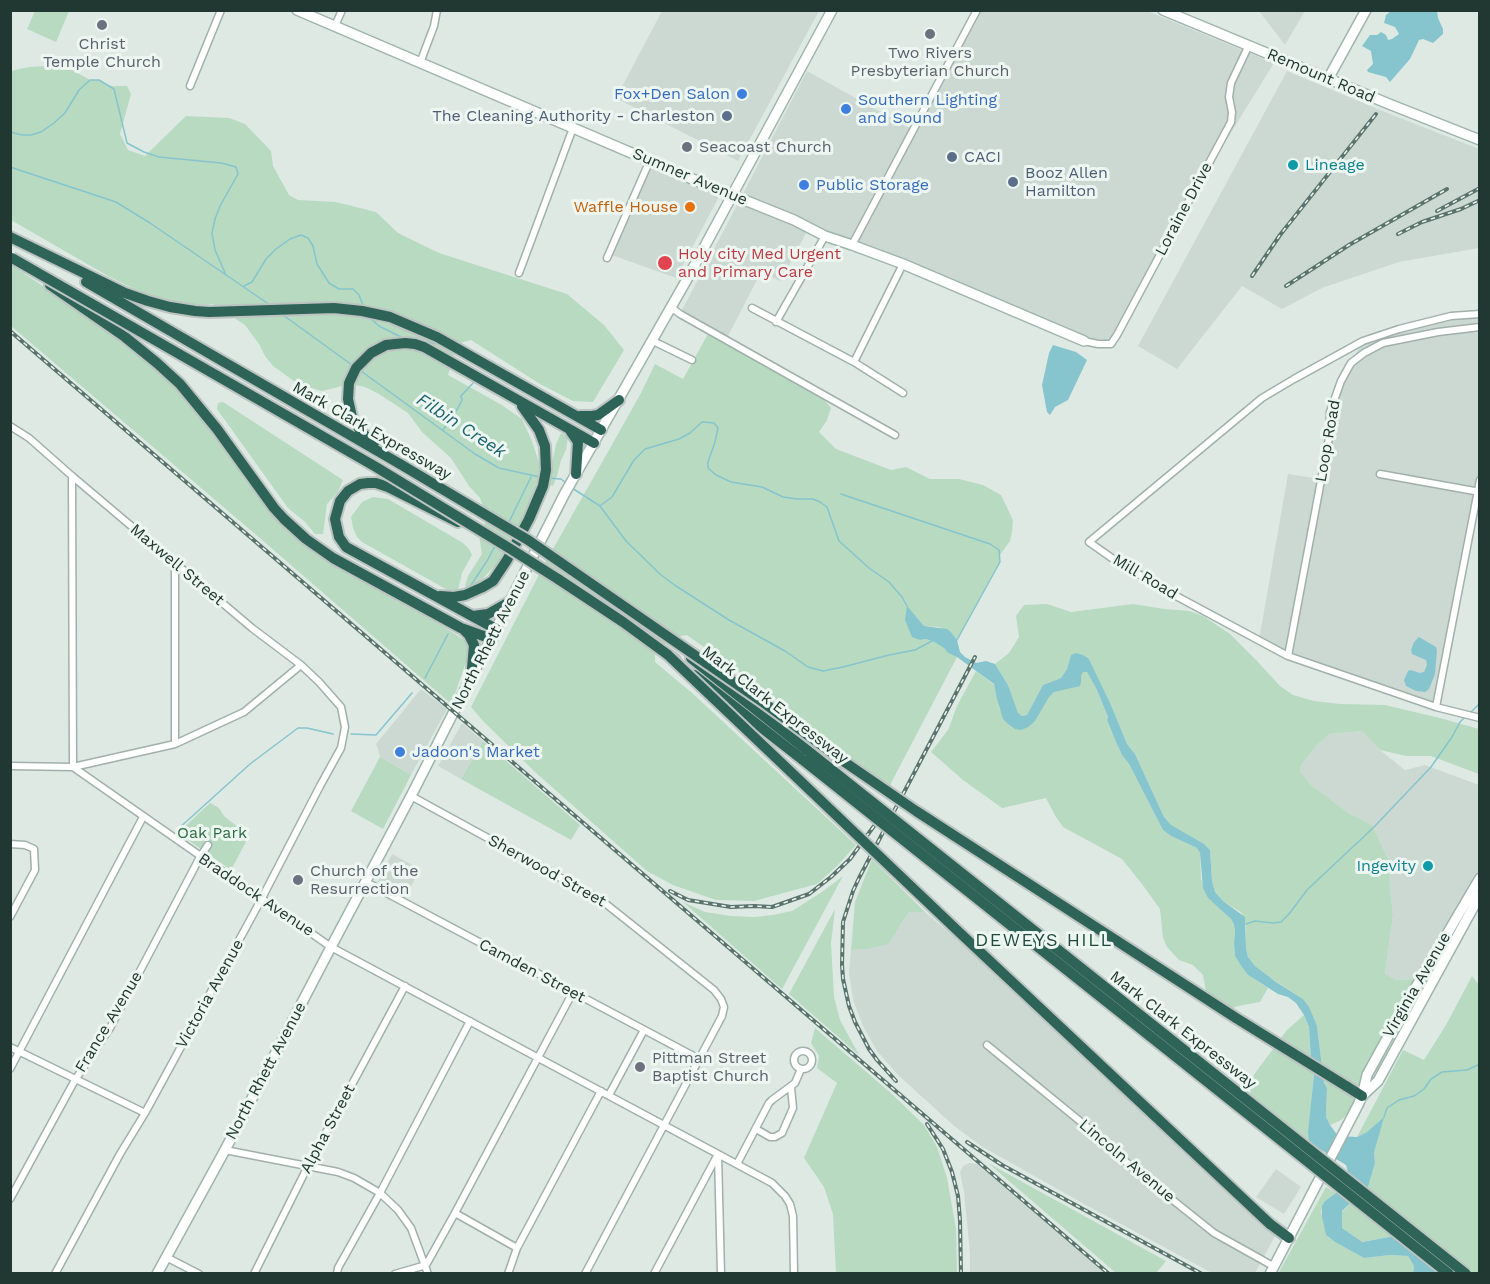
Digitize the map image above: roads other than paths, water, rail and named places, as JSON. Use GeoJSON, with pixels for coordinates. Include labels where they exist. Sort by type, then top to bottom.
{"type":"FeatureCollection","features":[{"type":"Feature","properties":{"kind":"highway"},"geometry":{"type":"LineString","coordinates":[[10,238],[116,289],[160,305],[209,312],[334,308],[390,317],[437,337],[601,430]]}},
{"type":"Feature","properties":{"kind":"highway","name":"Mark Clark Expressway"},"geometry":{"type":"LineString","coordinates":[[10,238],[528,540],[650,625],[1466,1274]]}},
{"type":"Feature","properties":{"kind":"highway"},"geometry":{"type":"LineString","coordinates":[[11,257],[125,338],[170,375],[202,409],[284,519],[320,550],[462,628],[470,635],[474,645],[471,680]]}},
{"type":"Feature","properties":{"kind":"highway","name":"Mark Clark Expressway"},"geometry":{"type":"LineString","coordinates":[[11,257],[304,425],[509,548],[668,654],[1449,1274]]}},
{"type":"Feature","properties":{"kind":"highway"},"geometry":{"type":"LineString","coordinates":[[400,464],[368,439],[356,425],[350,409],[349,383],[356,368],[379,348],[386,345],[405,343],[424,347],[594,443]]}},
{"type":"Feature","properties":{"kind":"highway"},"geometry":{"type":"LineString","coordinates":[[432,595],[444,597],[465,595],[493,580],[503,567],[543,486],[546,457],[539,430],[522,406],[508,394]]}},
{"type":"Feature","properties":{"kind":"highway"},"geometry":{"type":"LineString","coordinates":[[577,416],[598,415],[619,400]]}},
{"type":"Feature","properties":{"kind":"highway"},"geometry":{"type":"LineString","coordinates":[[563,426],[578,442],[576,474]]}},
{"type":"Feature","properties":{"kind":"highway"},"geometry":{"type":"LineString","coordinates":[[494,634],[473,616],[346,547],[337,532],[335,519],[340,501],[348,491],[360,484],[376,483],[388,486],[509,548]]}},
{"type":"Feature","properties":{"kind":"highway"},"geometry":{"type":"LineString","coordinates":[[473,616],[488,614],[511,601]]}},
{"type":"Feature","properties":{"kind":"highway"},"geometry":{"type":"LineString","coordinates":[[650,625],[916,811],[1236,1018],[1346,1086],[1360,1101]]}},
{"type":"Feature","properties":{"kind":"highway"},"geometry":{"type":"LineString","coordinates":[[462,628],[494,634]]}},
{"type":"Feature","properties":{"kind":"highway"},"geometry":{"type":"LineString","coordinates":[[668,654],[1270,1224],[1289,1238]]}},
{"type":"Feature","properties":{"kind":"main road","name":"Sumner Avenue"},"geometry":{"type":"LineString","coordinates":[[297,10],[797,222],[825,236],[903,264],[1084,341]]}},
{"type":"Feature","properties":{"kind":"main road","name":"North Rhett Avenue"},"geometry":{"type":"LineString","coordinates":[[157,1274],[225,1150],[411,796],[565,493],[672,308],[832,10]]}},
{"type":"Feature","properties":{"kind":"main road","name":"Remount Road"},"geometry":{"type":"LineString","coordinates":[[1163,10],[1479,140]]}},
{"type":"Feature","properties":{"kind":"main road"},"geometry":{"type":"LineString","coordinates":[[1328,79],[1366,10]]}},
{"type":"Feature","properties":{"kind":"main road","name":"Virginia Avenue"},"geometry":{"type":"LineString","coordinates":[[1360,1101],[1378,1081],[1412,1018],[1479,878]]}},
{"type":"Feature","properties":{"kind":"main road","name":"Virginia Avenue"},"geometry":{"type":"LineString","coordinates":[[1271,1270],[1360,1101],[1367,1075],[1401,1012],[1479,895]]}},
{"type":"Feature","properties":{"kind":"main road"},"geometry":{"type":"LineString","coordinates":[[1401,1012],[1412,1018]]}},
{"type":"Feature","properties":{"kind":"street"},"geometry":{"type":"LineString","coordinates":[[190,86],[221,10]]}},
{"type":"Feature","properties":{"kind":"street"},"geometry":{"type":"LineString","coordinates":[[335,26],[342,10]]}},
{"type":"Feature","properties":{"kind":"street"},"geometry":{"type":"LineString","coordinates":[[420,63],[434,26],[437,10]]}},
{"type":"Feature","properties":{"kind":"street"},"geometry":{"type":"LineString","coordinates":[[852,244],[977,10]]}},
{"type":"Feature","properties":{"kind":"street","name":"Loraine Drive"},"geometry":{"type":"LineString","coordinates":[[1084,341],[1111,344],[1117,335],[1231,122],[1231,83],[1249,45]]}},
{"type":"Feature","properties":{"kind":"street"},"geometry":{"type":"LineString","coordinates":[[519,273],[573,128]]}},
{"type":"Feature","properties":{"kind":"street"},"geometry":{"type":"LineString","coordinates":[[607,258],[650,160]]}},
{"type":"Feature","properties":{"kind":"street"},"geometry":{"type":"LineString","coordinates":[[776,322],[825,236]]}},
{"type":"Feature","properties":{"kind":"street"},"geometry":{"type":"LineString","coordinates":[[854,362],[903,264]]}},
{"type":"Feature","properties":{"kind":"street"},"geometry":{"type":"LineString","coordinates":[[672,308],[895,435]]}},
{"type":"Feature","properties":{"kind":"street"},"geometry":{"type":"LineString","coordinates":[[752,308],[854,362],[903,393]]}},
{"type":"Feature","properties":{"kind":"street","name":"Mill Road"},"geometry":{"type":"LineString","coordinates":[[1479,314],[1451,316],[1399,329],[1363,341],[1326,360],[1262,398],[1089,542],[1116,561],[1178,597],[1288,656],[1436,707],[1479,718]]}},
{"type":"Feature","properties":{"kind":"street","name":"Loop Road"},"geometry":{"type":"LineString","coordinates":[[1288,656],[1329,438],[1330,412],[1341,381],[1351,363],[1383,343],[1438,332],[1479,327]]}},
{"type":"Feature","properties":{"kind":"street"},"geometry":{"type":"LineString","coordinates":[[653,341],[692,360]]}},
{"type":"Feature","properties":{"kind":"street","name":"Maxwell Street"},"geometry":{"type":"LineString","coordinates":[[10,426],[29,438],[252,628],[301,665],[342,707]]}},
{"type":"Feature","properties":{"kind":"street"},"geometry":{"type":"LineString","coordinates":[[1380,474],[1478,492]]}},
{"type":"Feature","properties":{"kind":"street"},"geometry":{"type":"LineString","coordinates":[[72,476],[73,767]]}},
{"type":"Feature","properties":{"kind":"street"},"geometry":{"type":"LineString","coordinates":[[1436,707],[1479,480]]}},
{"type":"Feature","properties":{"kind":"street"},"geometry":{"type":"LineString","coordinates":[[175,563],[175,744]]}},
{"type":"Feature","properties":{"kind":"street"},"geometry":{"type":"LineString","coordinates":[[10,766],[73,767],[175,744],[244,712],[301,665]]}},
{"type":"Feature","properties":{"kind":"street","name":"Victoria Avenue"},"geometry":{"type":"LineString","coordinates":[[55,1274],[262,898],[341,748],[345,727],[342,707]]}},
{"type":"Feature","properties":{"kind":"street","name":"Braddock Avenue"},"geometry":{"type":"LineString","coordinates":[[73,767],[331,946],[772,1183],[785,1196],[793,1216],[794,1274]]}},
{"type":"Feature","properties":{"kind":"street","name":"Sherwood Street"},"geometry":{"type":"LineString","coordinates":[[411,796],[611,906],[714,990],[724,1007],[722,1016],[699,1059]]}},
{"type":"Feature","properties":{"kind":"street"},"geometry":{"type":"LineString","coordinates":[[10,1069],[143,817]]}},
{"type":"Feature","properties":{"kind":"street"},"geometry":{"type":"LineString","coordinates":[[10,844],[25,845],[34,849],[35,870],[10,917]]}},
{"type":"Feature","properties":{"kind":"street","name":"France Avenue"},"geometry":{"type":"LineString","coordinates":[[10,1199],[75,1080],[110,1028],[208,845]]}},
{"type":"Feature","properties":{"kind":"street","name":"Camden Street"},"geometry":{"type":"LineString","coordinates":[[366,882],[699,1059]]}},
{"type":"Feature","properties":{"kind":"street","name":"Alpha Street"},"geometry":{"type":"LineString","coordinates":[[254,1274],[308,1166],[405,986]]}},
{"type":"Feature","properties":{"kind":"street"},"geometry":{"type":"LineString","coordinates":[[395,1274],[426,1265],[573,992]]}},
{"type":"Feature","properties":{"kind":"street"},"geometry":{"type":"LineString","coordinates":[[337,1274],[338,1268],[470,1021]]}},
{"type":"Feature","properties":{"kind":"street"},"geometry":{"type":"LineString","coordinates":[[609,1095],[644,1030]]}},
{"type":"Feature","properties":{"kind":"street","name":"Lincoln Avenue"},"geometry":{"type":"LineString","coordinates":[[987,1045],[1214,1233],[1271,1270]]}},
{"type":"Feature","properties":{"kind":"street"},"geometry":{"type":"LineString","coordinates":[[10,1047],[144,1113]]}},
{"type":"Feature","properties":{"kind":"street"},"geometry":{"type":"LineString","coordinates":[[585,1274],[699,1059]]}},
{"type":"Feature","properties":{"kind":"street"},"geometry":{"type":"LineString","coordinates":[[737,1164],[772,1100],[791,1087],[798,1079],[801,1069]]}},
{"type":"Feature","properties":{"kind":"street"},"geometry":{"type":"LineString","coordinates":[[756,1129],[770,1137],[782,1133],[793,1108],[791,1087]]}},
{"type":"Feature","properties":{"kind":"street"},"geometry":{"type":"LineString","coordinates":[[508,1274],[517,1248],[601,1091]]}},
{"type":"Feature","properties":{"kind":"street"},"geometry":{"type":"LineString","coordinates":[[225,1150],[338,1172],[380,1193],[398,1210],[411,1228],[428,1274]]}},
{"type":"Feature","properties":{"kind":"street"},"geometry":{"type":"LineString","coordinates":[[654,1274],[718,1154]]}},
{"type":"Feature","properties":{"kind":"street"},"geometry":{"type":"LineString","coordinates":[[718,1154],[721,1274]]}},
{"type":"Feature","properties":{"kind":"street"},"geometry":{"type":"LineString","coordinates":[[455,1213],[517,1248]]}},
{"type":"Feature","properties":{"kind":"street"},"geometry":{"type":"LineString","coordinates":[[166,1257],[199,1274]]}},
{"type":"Feature","properties":{"kind":"water"},"geometry":{"type":"Polygon","coordinates":[[[1391,11],[1437,11],[1443,34],[1433,43],[1423,39],[1419,40],[1410,59],[1390,82],[1386,77],[1368,72],[1367,70],[1373,64],[1371,51],[1362,46],[1370,35],[1377,35],[1381,32],[1388,40],[1399,34],[1395,27],[1384,23],[1386,15],[1391,11]]]}},
{"type":"Feature","properties":{"kind":"water"},"geometry":{"type":"Polygon","coordinates":[[[1053,345],[1076,352],[1087,360],[1068,400],[1055,407],[1050,415],[1047,412],[1042,385],[1053,345]]]}},
{"type":"Feature","properties":{"kind":"water"},"geometry":{"type":"Polygon","coordinates":[[[907,606],[924,626],[947,629],[951,632],[957,640],[960,652],[965,657],[976,663],[986,661],[995,664],[1008,685],[1018,713],[1022,716],[1027,715],[1043,685],[1061,678],[1067,669],[1071,655],[1076,653],[1089,659],[1127,744],[1135,754],[1164,817],[1171,825],[1204,844],[1210,850],[1215,892],[1245,917],[1248,957],[1255,966],[1303,999],[1309,1007],[1317,1026],[1324,1083],[1327,1088],[1326,1117],[1330,1125],[1338,1136],[1357,1137],[1367,1132],[1384,1117],[1368,1187],[1342,1211],[1342,1228],[1362,1242],[1395,1236],[1408,1225],[1418,1229],[1427,1238],[1441,1273],[1413,1273],[1414,1266],[1408,1256],[1390,1255],[1364,1258],[1326,1235],[1322,1206],[1336,1193],[1348,1173],[1346,1165],[1313,1145],[1309,1140],[1314,1074],[1309,1027],[1304,1015],[1296,1003],[1288,997],[1278,994],[1248,975],[1235,956],[1234,925],[1231,919],[1208,898],[1203,888],[1200,853],[1197,848],[1163,830],[1129,764],[1122,755],[1097,690],[1087,672],[1083,672],[1081,676],[1080,686],[1054,692],[1035,721],[1021,730],[1015,729],[1003,719],[994,684],[934,642],[912,637],[905,620],[907,606]]]}},
{"type":"Feature","properties":{"kind":"water"},"geometry":{"type":"Polygon","coordinates":[[[1419,637],[1436,647],[1437,650],[1435,674],[1429,689],[1425,692],[1406,686],[1404,680],[1408,671],[1424,672],[1427,665],[1426,660],[1412,654],[1414,642],[1419,637]]]}},
{"type":"Feature","properties":{"kind":"waterway"},"geometry":{"type":"LineString","coordinates":[[10,132],[22,135],[41,132],[65,113],[79,90],[90,80],[99,80],[114,89],[127,143],[159,157],[221,163],[236,167],[238,174],[220,206],[212,233],[215,250],[226,275]]}},
{"type":"Feature","properties":{"kind":"waterway","name":"Filbin Creek"},"geometry":{"type":"LineString","coordinates":[[10,167],[116,202],[270,305]]}},
{"type":"Feature","properties":{"kind":"waterway"},"geometry":{"type":"LineString","coordinates":[[244,286],[252,282],[266,259],[276,249],[290,239],[301,235],[308,238],[313,246],[317,264],[329,283],[339,289],[353,289],[359,295],[364,308]]}},
{"type":"Feature","properties":{"kind":"waterway","name":"Filbin Creek"},"geometry":{"type":"LineString","coordinates":[[283,315],[352,365]]}},
{"type":"Feature","properties":{"kind":"waterway"},"geometry":{"type":"LineString","coordinates":[[369,317],[379,326],[403,338]]}},
{"type":"Feature","properties":{"kind":"waterway"},"geometry":{"type":"LineString","coordinates":[[422,341],[438,344]]}},
{"type":"Feature","properties":{"kind":"waterway","name":"Filbin Creek"},"geometry":{"type":"LineString","coordinates":[[361,371],[475,454],[499,468],[540,477]]}},
{"type":"Feature","properties":{"kind":"waterway"},"geometry":{"type":"LineString","coordinates":[[443,430],[458,408],[462,400],[461,396],[474,382]]}},
{"type":"Feature","properties":{"kind":"waterway"},"geometry":{"type":"LineString","coordinates":[[601,505],[612,497],[634,460],[645,449],[679,439],[702,422],[714,423],[718,428],[708,468],[716,475],[731,482],[762,487],[783,497],[813,499],[820,502],[827,507],[839,541],[869,568],[889,582],[907,606]]}},
{"type":"Feature","properties":{"kind":"waterway"},"geometry":{"type":"LineString","coordinates":[[508,524],[531,477]]}},
{"type":"Feature","properties":{"kind":"waterway","name":"Filbin Creek"},"geometry":{"type":"LineString","coordinates":[[548,478],[561,479],[566,483]]}},
{"type":"Feature","properties":{"kind":"waterway","name":"Filbin Creek"},"geometry":{"type":"LineString","coordinates":[[572,488],[600,506],[626,541],[661,575],[729,620],[785,651],[808,667],[823,671],[843,667],[915,650],[932,641]]}},
{"type":"Feature","properties":{"kind":"waterway"},"geometry":{"type":"LineString","coordinates":[[841,494],[990,544],[999,550],[1000,562],[957,640]]}},
{"type":"Feature","properties":{"kind":"waterway"},"geometry":{"type":"LineString","coordinates":[[469,588],[495,546]]}},
{"type":"Feature","properties":{"kind":"waterway"},"geometry":{"type":"LineString","coordinates":[[425,678],[448,634]]}},
{"type":"Feature","properties":{"kind":"waterway"},"geometry":{"type":"LineString","coordinates":[[351,734],[376,735],[412,693]]}},
{"type":"Feature","properties":{"kind":"waterway"},"geometry":{"type":"LineString","coordinates":[[1470,713],[1480,703]]}},
{"type":"Feature","properties":{"kind":"waterway"},"geometry":{"type":"LineString","coordinates":[[1246,924],[1255,921],[1281,922],[1307,890],[1374,827],[1431,767],[1466,716]]}},
{"type":"Feature","properties":{"kind":"waterway"},"geometry":{"type":"LineString","coordinates":[[177,830],[250,764],[298,728],[333,734]]}},
{"type":"Feature","properties":{"kind":"waterway"},"geometry":{"type":"LineString","coordinates":[[1384,1117],[1387,1108],[1399,1100],[1414,1096],[1424,1089],[1431,1079],[1442,1072],[1467,1070],[1480,1064]]}},
{"type":"Feature","properties":{"kind":"railway"},"geometry":{"type":"LineString","coordinates":[[1252,276],[1280,235],[1376,114]]}},
{"type":"Feature","properties":{"kind":"railway"},"geometry":{"type":"LineString","coordinates":[[1437,211],[1480,188]]}},
{"type":"Feature","properties":{"kind":"railway"},"geometry":{"type":"LineString","coordinates":[[1286,286],[1349,245],[1447,189]]}},
{"type":"Feature","properties":{"kind":"railway"},"geometry":{"type":"LineString","coordinates":[[1398,234],[1422,222],[1480,200]]}},
{"type":"Feature","properties":{"kind":"railway"},"geometry":{"type":"LineString","coordinates":[[10,331],[1109,1274]]}},
{"type":"Feature","properties":{"kind":"railway"},"geometry":{"type":"LineString","coordinates":[[896,1081],[869,1049],[849,1006],[843,979],[843,922],[859,878],[975,657]]}},
{"type":"Feature","properties":{"kind":"railway"},"geometry":{"type":"LineString","coordinates":[[670,891],[688,900],[731,907],[772,907],[809,894],[831,877],[850,859],[874,826]]}},
{"type":"Feature","properties":{"kind":"railway"},"geometry":{"type":"LineString","coordinates":[[927,1124],[943,1149],[958,1196],[961,1274]]}},
{"type":"Feature","properties":{"kind":"railway"},"geometry":{"type":"LineString","coordinates":[[967,1142],[1002,1165],[1202,1274]]}},
{"type":"Feature","properties":{"kind":"place","name":"Christ Temple Church"},"geometry":{"type":"Point","coordinates":[102,25]}},
{"type":"Feature","properties":{"kind":"place","name":"Two Rivers Presbyterian Church"},"geometry":{"type":"Point","coordinates":[930,34]}},
{"type":"Feature","properties":{"kind":"place","name":"Fox+Den Salon"},"geometry":{"type":"Point","coordinates":[742,94]}},
{"type":"Feature","properties":{"kind":"place","name":"Southern Lighting and Sound"},"geometry":{"type":"Point","coordinates":[846,109]}},
{"type":"Feature","properties":{"kind":"place","name":"The Cleaning Authority - Charleston"},"geometry":{"type":"Point","coordinates":[727,116]}},
{"type":"Feature","properties":{"kind":"place","name":"Seacoast Church"},"geometry":{"type":"Point","coordinates":[687,147]}},
{"type":"Feature","properties":{"kind":"place","name":"CACI"},"geometry":{"type":"Point","coordinates":[952,157]}},
{"type":"Feature","properties":{"kind":"place","name":"Lineage"},"geometry":{"type":"Point","coordinates":[1293,165]}},
{"type":"Feature","properties":{"kind":"place","name":"Booz Allen Hamilton"},"geometry":{"type":"Point","coordinates":[1013,182]}},
{"type":"Feature","properties":{"kind":"place","name":"Public Storage"},"geometry":{"type":"Point","coordinates":[804,185]}},
{"type":"Feature","properties":{"kind":"place","name":"Waffle House"},"geometry":{"type":"Point","coordinates":[690,207]}},
{"type":"Feature","properties":{"kind":"place","name":"Holy city Med Urgent and Primary Care"},"geometry":{"type":"Point","coordinates":[665,263]}},
{"type":"Feature","properties":{"kind":"place","name":"Jadoon's Market"},"geometry":{"type":"Point","coordinates":[400,752]}},
{"type":"Feature","properties":{"kind":"place","name":"Ingevity"},"geometry":{"type":"Point","coordinates":[1428,866]}},
{"type":"Feature","properties":{"kind":"place","name":"Church of the Resurrection"},"geometry":{"type":"Point","coordinates":[298,880]}},
{"type":"Feature","properties":{"kind":"place","name":"Pittman Street Baptist Church"},"geometry":{"type":"Point","coordinates":[640,1067]}},
{"type":"Feature","properties":{"kind":"district","name":"DEWEYS HILL"},"geometry":{"type":"Point","coordinates":[1044,941]}},
{"type":"Feature","properties":{"kind":"park label","name":"Oak Park"},"geometry":{"type":"Point","coordinates":[212,833]}}]}
